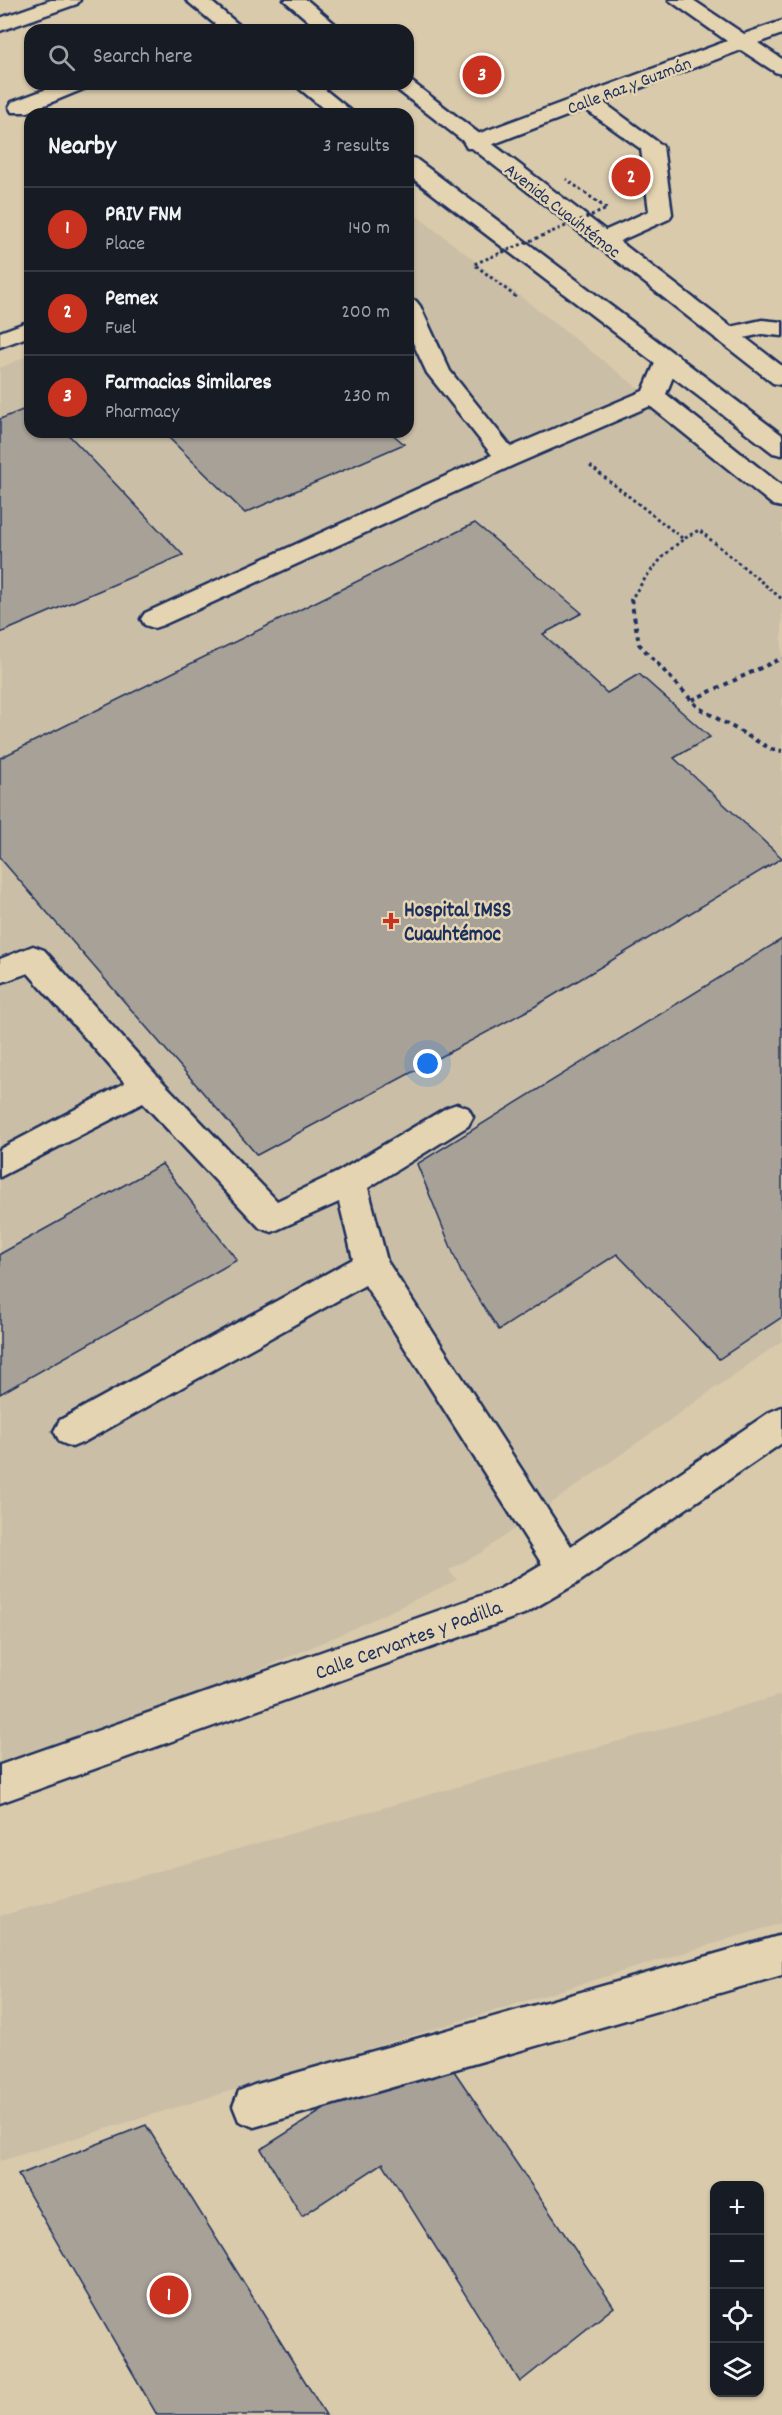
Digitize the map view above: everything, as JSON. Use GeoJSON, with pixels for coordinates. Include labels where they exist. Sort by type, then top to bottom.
{"type":"FeatureCollection","features":[{"type":"Feature","properties":{"kind":"street"},"geometry":{"type":"LineString","coordinates":[[0,25],[70,0]]}},
{"type":"Feature","properties":{"kind":"street"},"geometry":{"type":"LineString","coordinates":[[196,0],[222,24]]}},
{"type":"Feature","properties":{"kind":"street"},"geometry":{"type":"LineString","coordinates":[[294,0],[324,24]]}},
{"type":"Feature","properties":{"kind":"street"},"geometry":{"type":"LineString","coordinates":[[679,0],[782,68]]}},
{"type":"Feature","properties":{"kind":"street","name":"Calle Raz y Guzmán"},"geometry":{"type":"LineString","coordinates":[[476,143],[782,27]]}},
{"type":"Feature","properties":{"kind":"street"},"geometry":{"type":"LineString","coordinates":[[20,107],[64,90]]}},
{"type":"Feature","properties":{"kind":"street"},"geometry":{"type":"LineString","coordinates":[[313,90],[336,108]]}},
{"type":"Feature","properties":{"kind":"street","name":"Avenida Cuauhtémoc"},"geometry":{"type":"LineString","coordinates":[[409,90],[782,378]]}},
{"type":"Feature","properties":{"kind":"street"},"geometry":{"type":"LineString","coordinates":[[588,101],[652,146],[661,214],[603,240]]}},
{"type":"Feature","properties":{"kind":"street"},"geometry":{"type":"LineString","coordinates":[[414,172],[668,359],[782,447]]}},
{"type":"Feature","properties":{"kind":"street"},"geometry":{"type":"LineString","coordinates":[[414,319],[439,374],[507,458]]}},
{"type":"Feature","properties":{"kind":"street"},"geometry":{"type":"LineString","coordinates":[[725,335],[762,327],[782,328]]}},
{"type":"Feature","properties":{"kind":"street"},"geometry":{"type":"LineString","coordinates":[[0,340],[24,330]]}},
{"type":"Feature","properties":{"kind":"street"},"geometry":{"type":"LineString","coordinates":[[154,619],[507,458],[653,396],[668,359]]}},
{"type":"Feature","properties":{"kind":"street"},"geometry":{"type":"LineString","coordinates":[[653,396],[782,499]]}},
{"type":"Feature","properties":{"kind":"street"},"geometry":{"type":"LineString","coordinates":[[0,971],[33,957],[147,1086],[272,1218],[350,1182],[457,1117]]}},
{"type":"Feature","properties":{"kind":"street"},"geometry":{"type":"LineString","coordinates":[[0,1164],[147,1086]]}},
{"type":"Feature","properties":{"kind":"street"},"geometry":{"type":"LineString","coordinates":[[350,1182],[371,1265],[566,1570]]}},
{"type":"Feature","properties":{"kind":"street"},"geometry":{"type":"LineString","coordinates":[[72,1431],[371,1265]]}},
{"type":"Feature","properties":{"kind":"street","name":"Calle Cervantes y Padilla"},"geometry":{"type":"LineString","coordinates":[[0,1784],[511,1602],[566,1570],[782,1424]]}},
{"type":"Feature","properties":{"kind":"street"},"geometry":{"type":"LineString","coordinates":[[254,2106],[782,1955]]}},
{"type":"Feature","properties":{"kind":"path"},"geometry":{"type":"LineString","coordinates":[[516,297],[474,264],[607,209],[566,179]]}},
{"type":"Feature","properties":{"kind":"path"},"geometry":{"type":"LineString","coordinates":[[554,439],[682,538]]}},
{"type":"Feature","properties":{"kind":"path"},"geometry":{"type":"LineString","coordinates":[[782,600],[699,530],[682,538],[652,565],[630,601],[639,644],[699,708],[771,749],[782,751]]}},
{"type":"Feature","properties":{"kind":"path"},"geometry":{"type":"LineString","coordinates":[[692,700],[782,658]]}},
{"type":"Feature","properties":{"kind":"shaded area","name":"Hospital IMSS Cuauhtémoc"},"geometry":{"type":"Polygon","coordinates":[[[414,214],[782,500],[782,1341],[482,1552],[449,1570],[457,1580],[344,1633],[0,1783],[0,368],[24,358],[24,438],[414,438],[414,214]]]}},
{"type":"Feature","properties":{"kind":"shaded area"},"geometry":{"type":"Polygon","coordinates":[[[782,1695],[782,1923],[0,2161],[0,1916],[782,1695]]]}},
{"type":"Feature","properties":{"kind":"building"},"geometry":{"type":"Polygon","coordinates":[[[24,409],[24,438],[72,438],[183,555],[0,633],[0,419],[24,409]]]}},
{"type":"Feature","properties":{"kind":"building"},"geometry":{"type":"Polygon","coordinates":[[[169,438],[397,438],[404,444],[245,513],[169,438]]]}},
{"type":"Feature","properties":{"kind":"building"},"geometry":{"type":"Polygon","coordinates":[[[475,523],[582,613],[543,634],[607,693],[639,674],[710,737],[674,758],[782,858],[534,1007],[257,1155],[0,858],[0,758],[475,523]]]}},
{"type":"Feature","properties":{"kind":"building"},"geometry":{"type":"Polygon","coordinates":[[[782,939],[782,1317],[719,1359],[617,1254],[499,1330],[461,1272],[417,1164],[782,939]]]}},
{"type":"Feature","properties":{"kind":"building"},"geometry":{"type":"Polygon","coordinates":[[[162,1164],[237,1260],[0,1394],[0,1254],[162,1164]]]}},
{"type":"Feature","properties":{"kind":"building"},"geometry":{"type":"Polygon","coordinates":[[[452,2068],[614,2307],[520,2382],[383,2163],[302,2216],[261,2149],[329,2106],[452,2068]]]}},
{"type":"Feature","properties":{"kind":"building"},"geometry":{"type":"Polygon","coordinates":[[[146,2125],[326,2415],[157,2415],[18,2175],[146,2125]]]}},
{"type":"Feature","properties":{"kind":"place","name":"Farmacias Similares"},"geometry":{"type":"Point","coordinates":[482,75]}},
{"type":"Feature","properties":{"kind":"place","name":"Pemex"},"geometry":{"type":"Point","coordinates":[631,177]}},
{"type":"Feature","properties":{"kind":"place","name":"Hospital IMSS Cuauhtémoc"},"geometry":{"type":"Point","coordinates":[391,921]}},
{"type":"Feature","properties":{"kind":"place","name":"PRIV FNM"},"geometry":{"type":"Point","coordinates":[169,2295]}}]}
